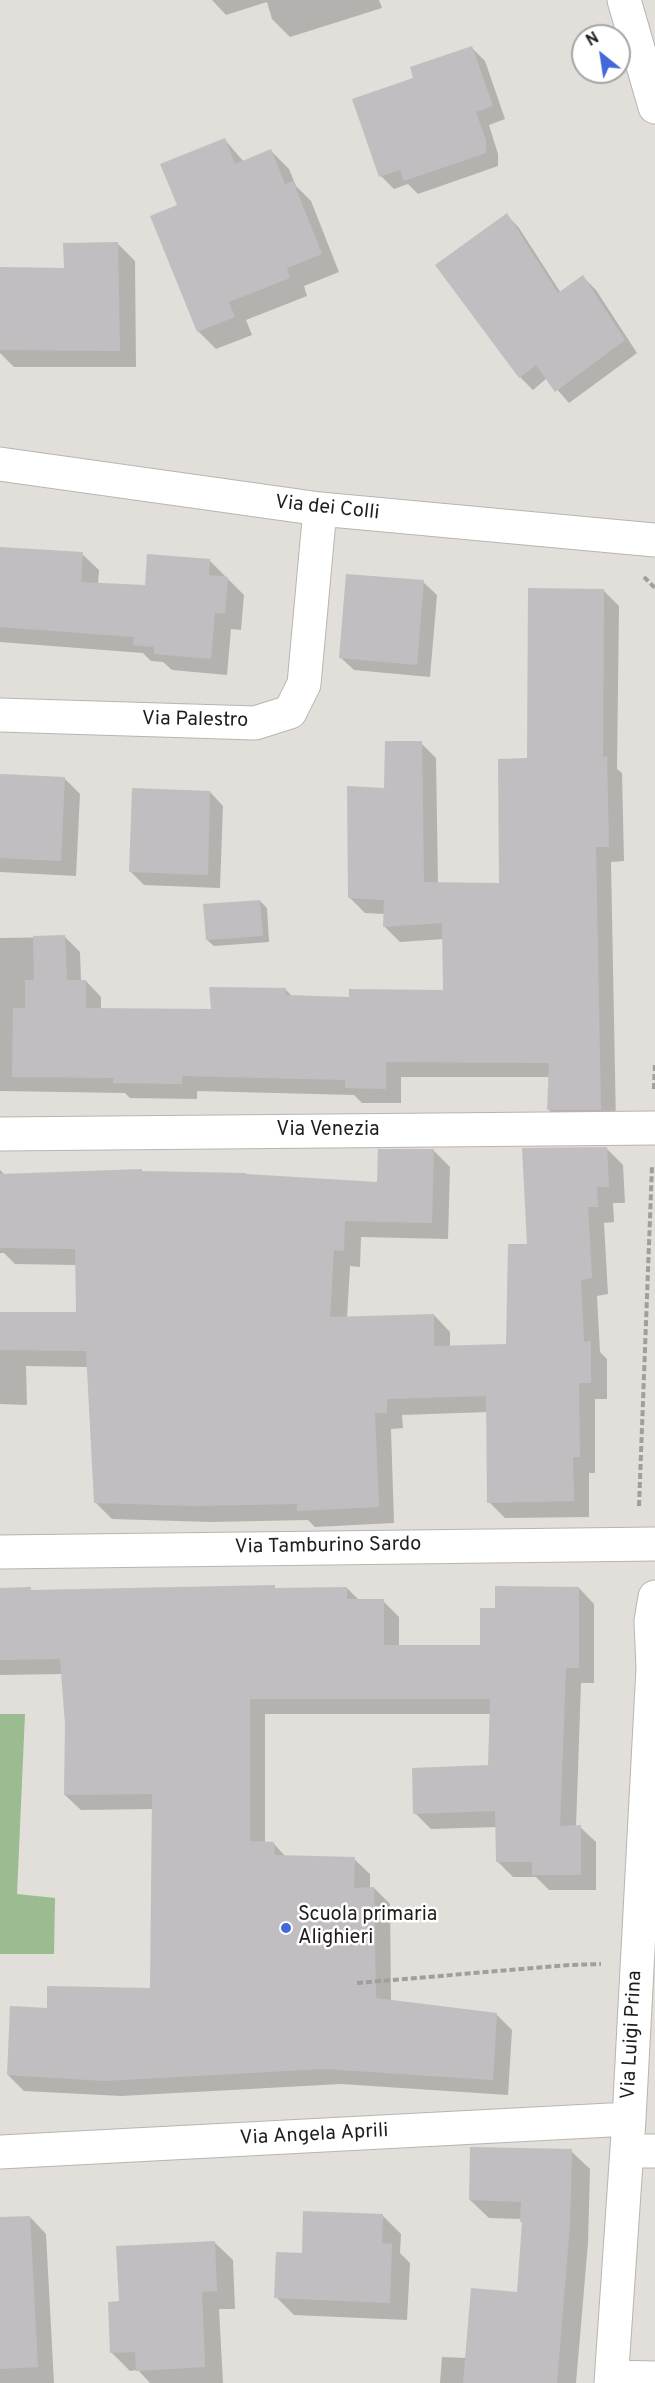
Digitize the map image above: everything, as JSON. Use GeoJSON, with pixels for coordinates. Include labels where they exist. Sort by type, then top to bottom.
{"type":"FeatureCollection","features":[{"type":"Feature","properties":{"kind":"street"},"geometry":{"type":"LineString","coordinates":[[624,0],[655,107]]}},
{"type":"Feature","properties":{"kind":"street","name":"Via dei Colli"},"geometry":{"type":"LineString","coordinates":[[0,464],[320,509],[655,540]]}},
{"type":"Feature","properties":{"kind":"street","name":"Via Palestro"},"geometry":{"type":"LineString","coordinates":[[0,715],[255,723],[290,712],[304,684],[320,509]]}},
{"type":"Feature","properties":{"kind":"street","name":"Via Venezia"},"geometry":{"type":"LineString","coordinates":[[0,1134],[654,1128]]}},
{"type":"Feature","properties":{"kind":"street","name":"Via Tamburino Sardo"},"geometry":{"type":"LineString","coordinates":[[0,1552],[646,1543]]}},
{"type":"Feature","properties":{"kind":"street","name":"Via Luigi Prina"},"geometry":{"type":"LineString","coordinates":[[612,2380],[641,2151],[629,2119],[654,1667],[651,1621],[655,1598]]}},
{"type":"Feature","properties":{"kind":"street","name":"Via Angela Aprili"},"geometry":{"type":"LineString","coordinates":[[0,2152],[629,2119]]}},
{"type":"Feature","properties":{"kind":"street"},"geometry":{"type":"LineString","coordinates":[[612,2380],[655,2378]]}},
{"type":"Feature","properties":{"kind":"path"},"geometry":{"type":"LineString","coordinates":[[646,1543],[655,1063]]}},
{"type":"Feature","properties":{"kind":"path"},"geometry":{"type":"LineString","coordinates":[[357,1983],[569,1965],[638,1964]]}},
{"type":"Feature","properties":{"kind":"green space"},"geometry":{"type":"Polygon","coordinates":[[[0,1714],[25,1714],[17,1894],[55,1898],[54,1954],[0,1954],[0,1714]]]}},
{"type":"Feature","properties":{"kind":"building"},"geometry":{"type":"Polygon","coordinates":[[[472,46],[493,106],[476,112],[486,140],[486,153],[404,181],[400,170],[379,177],[352,99],[413,78],[410,67],[472,46]]]}},
{"type":"Feature","properties":{"kind":"building"},"geometry":{"type":"Polygon","coordinates":[[[225,138],[235,164],[271,149],[285,184],[293,181],[322,254],[287,268],[290,278],[229,302],[235,317],[197,332],[150,216],[177,205],[160,164],[225,138]]]}},
{"type":"Feature","properties":{"kind":"building"},"geometry":{"type":"Polygon","coordinates":[[[507,213],[558,293],[583,275],[625,340],[555,392],[536,365],[519,378],[435,265],[507,213]]]}},
{"type":"Feature","properties":{"kind":"building"},"geometry":{"type":"Polygon","coordinates":[[[118,242],[120,351],[0,350],[0,267],[64,268],[63,243],[118,242]]]}},
{"type":"Feature","properties":{"kind":"building"},"geometry":{"type":"Polygon","coordinates":[[[0,547],[83,552],[81,582],[145,585],[147,554],[210,559],[209,575],[228,577],[225,614],[215,613],[211,659],[154,654],[154,647],[133,645],[134,637],[0,627],[0,547]]]}},
{"type":"Feature","properties":{"kind":"building"},"geometry":{"type":"Polygon","coordinates":[[[346,574],[424,580],[417,665],[339,658],[346,574]]]}},
{"type":"Feature","properties":{"kind":"building"},"geometry":{"type":"Polygon","coordinates":[[[528,588],[604,589],[603,757],[607,756],[609,847],[596,847],[601,1110],[547,1110],[549,1063],[386,1062],[386,1089],[345,1088],[345,1080],[182,1076],[182,1084],[113,1083],[113,1078],[12,1077],[13,1008],[25,1008],[25,980],[34,980],[33,936],[65,935],[67,980],[86,980],[86,1008],[211,1009],[209,987],[286,988],[286,995],[349,997],[349,989],[443,990],[442,923],[383,927],[384,900],[348,898],[347,786],[384,788],[385,741],[422,741],[424,882],[499,883],[498,759],[527,758],[528,588]]]}},
{"type":"Feature","properties":{"kind":"building"},"geometry":{"type":"Polygon","coordinates":[[[0,774],[65,777],[61,861],[0,858],[0,774]]]}},
{"type":"Feature","properties":{"kind":"building"},"geometry":{"type":"Polygon","coordinates":[[[132,788],[210,791],[208,875],[129,872],[132,788]]]}},
{"type":"Feature","properties":{"kind":"building"},"geometry":{"type":"Polygon","coordinates":[[[260,900],[263,936],[206,940],[203,904],[260,900]]]}},
{"type":"Feature","properties":{"kind":"building"},"geometry":{"type":"Polygon","coordinates":[[[607,1147],[609,1187],[597,1187],[598,1207],[588,1207],[592,1278],[581,1280],[584,1342],[591,1341],[591,1383],[579,1383],[580,1457],[573,1457],[574,1501],[487,1503],[486,1396],[387,1399],[387,1413],[375,1413],[379,1507],[297,1511],[297,1504],[194,1506],[94,1503],[86,1351],[0,1350],[0,1312],[76,1312],[75,1249],[0,1248],[0,1174],[142,1169],[142,1171],[246,1173],[377,1182],[378,1149],[434,1149],[432,1223],[345,1221],[344,1251],[334,1250],[330,1317],[434,1314],[434,1346],[506,1344],[508,1244],[527,1244],[522,1148],[607,1147]]]}},
{"type":"Feature","properties":{"kind":"building"},"geometry":{"type":"Polygon","coordinates":[[[275,1585],[275,1588],[347,1587],[347,1599],[384,1599],[384,1645],[480,1645],[480,1608],[495,1608],[495,1586],[579,1587],[579,1668],[566,1668],[560,1826],[581,1825],[581,1875],[532,1875],[532,1862],[496,1862],[495,1811],[413,1814],[412,1768],[488,1765],[490,1699],[250,1699],[250,1841],[274,1842],[275,1855],[355,1857],[354,1888],[374,1887],[376,1998],[497,2013],[493,2080],[324,2069],[104,2081],[7,2075],[10,2006],[47,2008],[47,1986],[150,1988],[152,1794],[64,1795],[65,1724],[60,1659],[0,1660],[0,1588],[31,1587],[31,1590],[275,1585]]]}},
{"type":"Feature","properties":{"kind":"building"},"geometry":{"type":"Polygon","coordinates":[[[470,2147],[572,2149],[570,2224],[557,2383],[463,2383],[471,2288],[517,2292],[522,2222],[520,2222],[521,2202],[469,2200],[470,2147]]]}},
{"type":"Feature","properties":{"kind":"building"},"geometry":{"type":"Polygon","coordinates":[[[303,2211],[383,2214],[382,2243],[392,2244],[390,2303],[274,2298],[276,2252],[302,2253],[303,2211]]]}},
{"type":"Feature","properties":{"kind":"building"},"geometry":{"type":"Polygon","coordinates":[[[30,2216],[38,2367],[0,2369],[0,2217],[30,2216]]]}},
{"type":"Feature","properties":{"kind":"building"},"geometry":{"type":"Polygon","coordinates":[[[215,2241],[217,2291],[202,2292],[205,2367],[136,2371],[135,2352],[110,2353],[108,2302],[119,2301],[116,2246],[215,2241]]]}},
{"type":"Feature","properties":{"kind":"place","name":"Scuola primaria Alighieri"},"geometry":{"type":"Point","coordinates":[286,1928]}}]}
